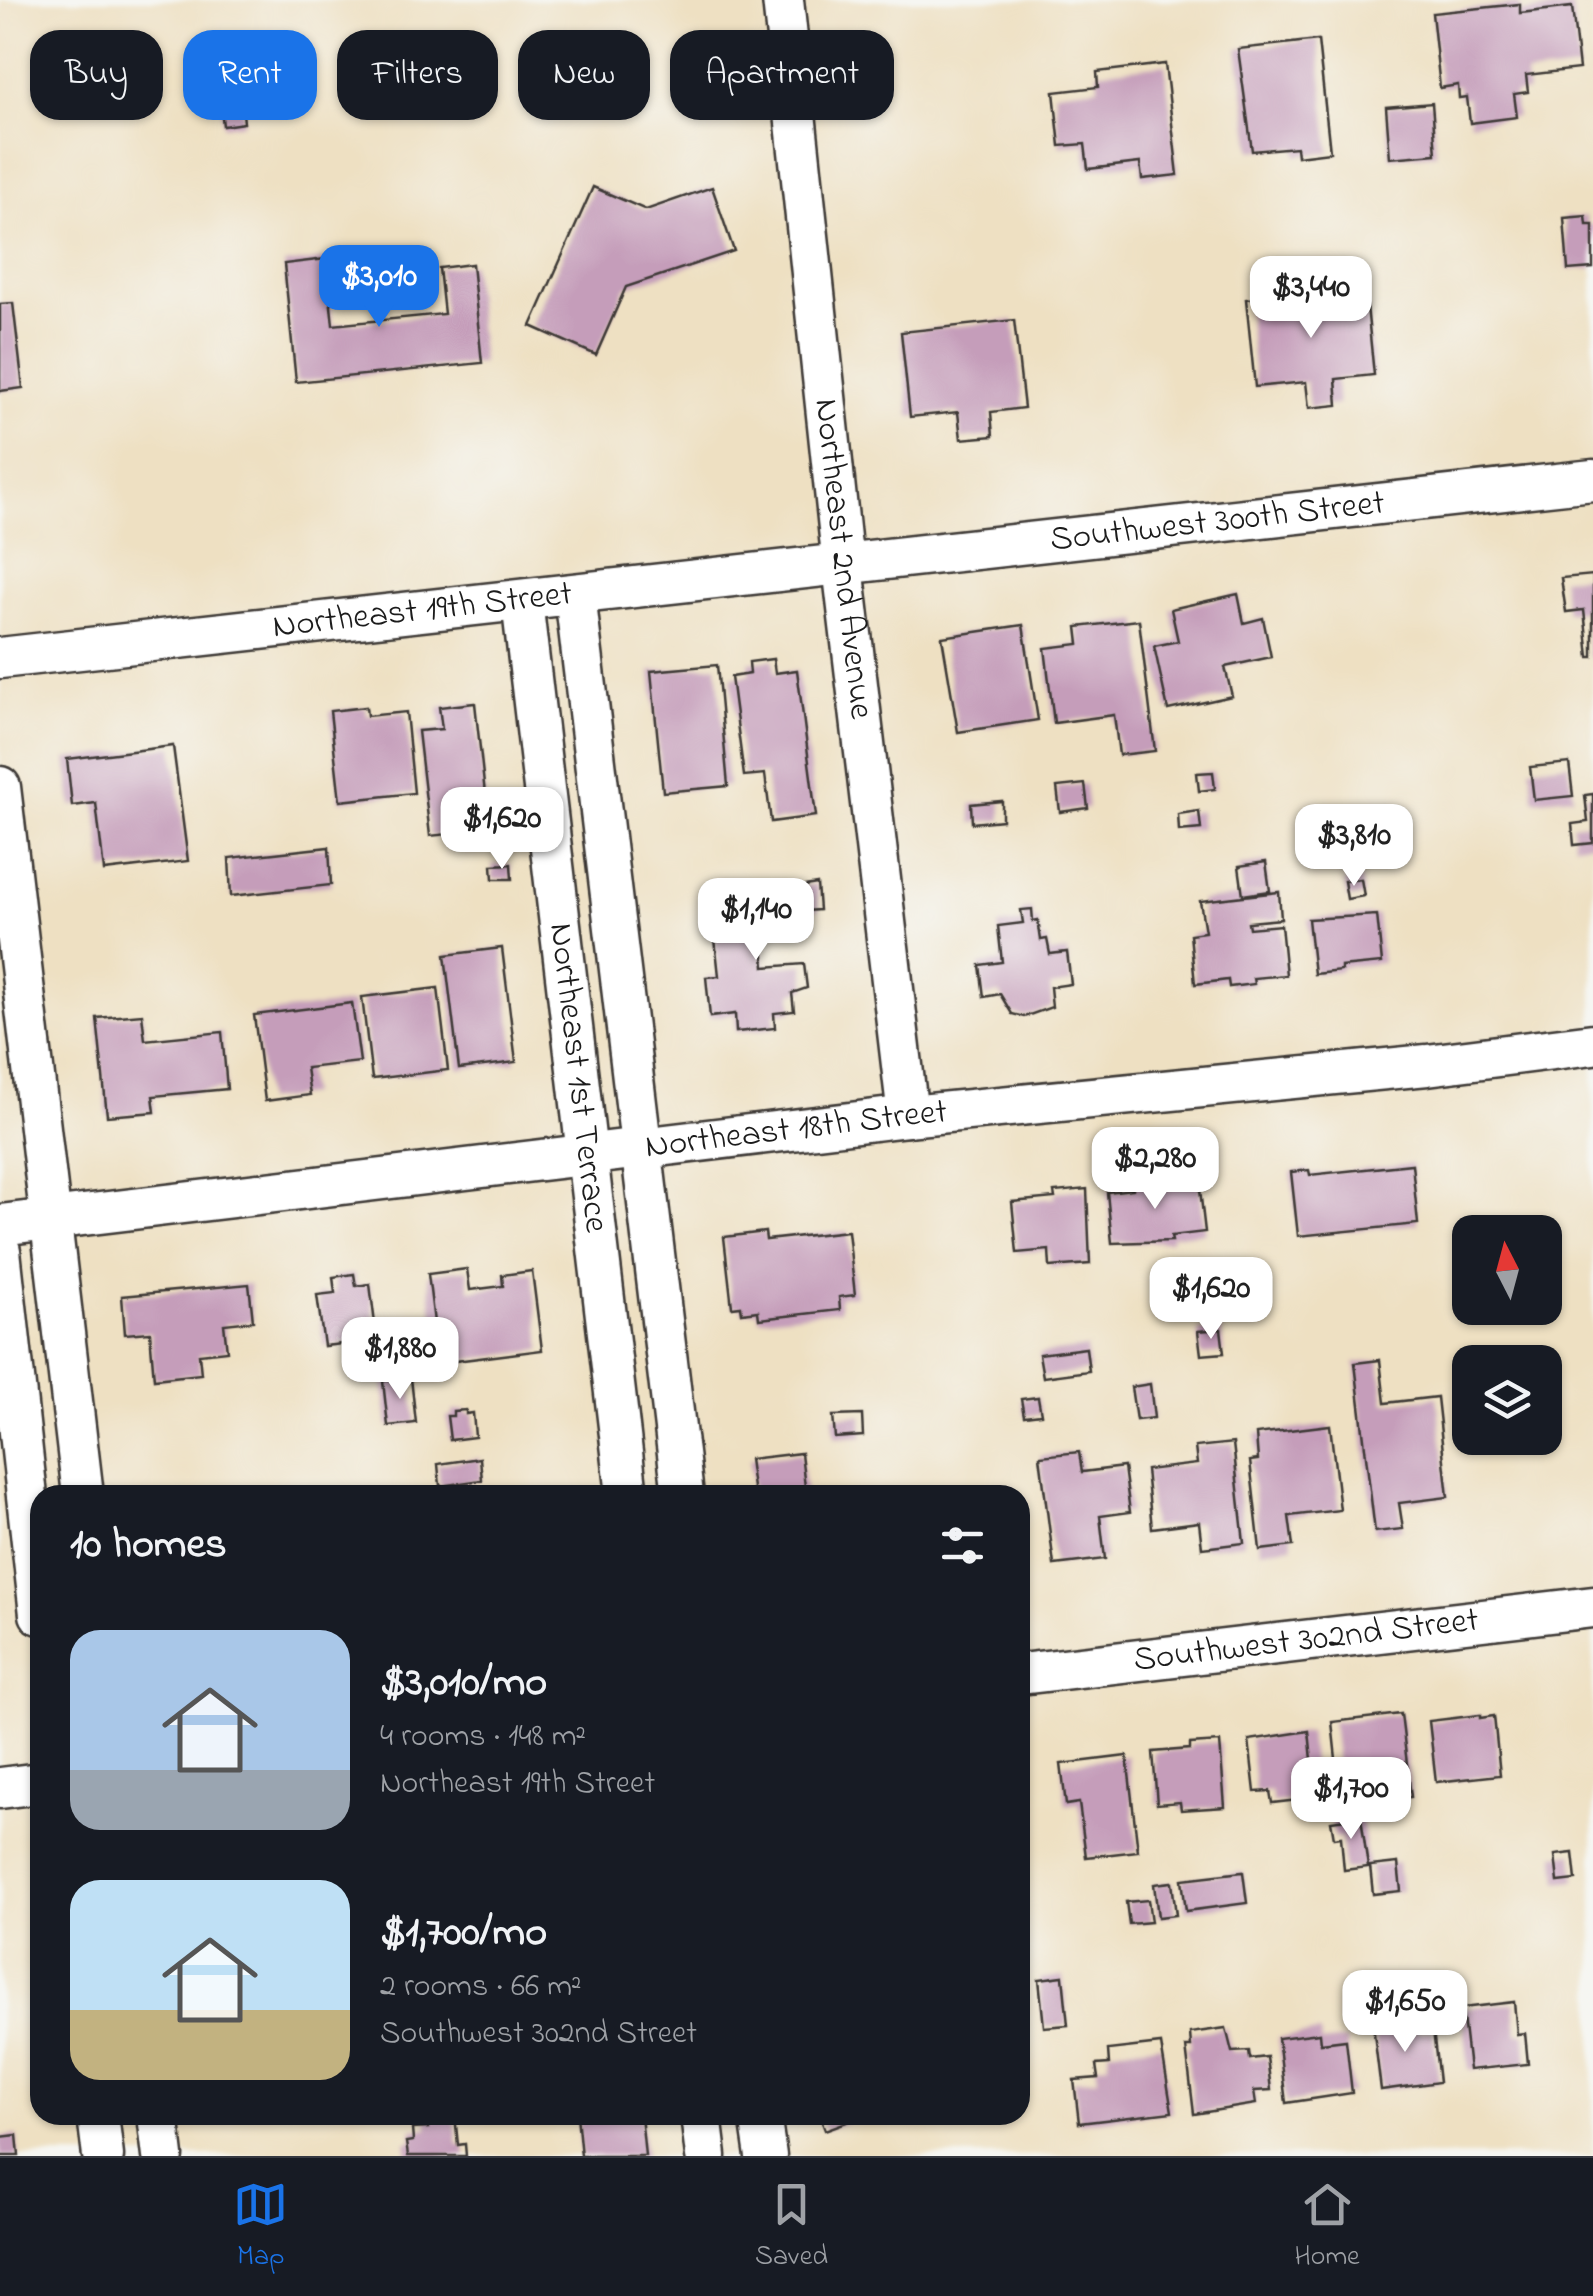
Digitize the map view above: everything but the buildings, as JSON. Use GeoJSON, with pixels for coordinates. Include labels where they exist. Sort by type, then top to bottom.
{"type":"FeatureCollection","features":[{"type":"Feature","properties":{"kind":"street","name":"Northeast 2nd Avenue"},"geometry":{"type":"LineString","coordinates":[[782,0],[842,566],[908,1116]]}},
{"type":"Feature","properties":{"kind":"street","name":"Southwest 300th Street"},"geometry":{"type":"LineString","coordinates":[[842,566],[1593,480]]}},
{"type":"Feature","properties":{"kind":"street","name":"Northeast 19th Street"},"geometry":{"type":"LineString","coordinates":[[0,658],[842,566]]}},
{"type":"Feature","properties":{"kind":"street","name":"Northeast 1st Terrace"},"geometry":{"type":"LineString","coordinates":[[575,595],[682,1485]]}},
{"type":"Feature","properties":{"kind":"street","name":"Northeast 1st Terrace"},"geometry":{"type":"LineString","coordinates":[[522,600],[626,1485]]}},
{"type":"Feature","properties":{"kind":"street"},"geometry":{"type":"LineString","coordinates":[[0,787],[83,1485]]}},
{"type":"Feature","properties":{"kind":"street","name":"Northeast 18th Street"},"geometry":{"type":"LineString","coordinates":[[0,1225],[908,1116],[1427,1066],[1593,1044]]}},
{"type":"Feature","properties":{"kind":"street"},"geometry":{"type":"LineString","coordinates":[[0,1251],[30,1523]]}},
{"type":"Feature","properties":{"kind":"street","name":"Southwest 302nd Street"},"geometry":{"type":"LineString","coordinates":[[1030,1673],[1593,1606]]}},
{"type":"Feature","properties":{"kind":"street"},"geometry":{"type":"LineString","coordinates":[[0,1788],[30,1784]]}},
{"type":"Feature","properties":{"kind":"street"},"geometry":{"type":"LineString","coordinates":[[99,2125],[103,2156]]}},
{"type":"Feature","properties":{"kind":"street"},"geometry":{"type":"LineString","coordinates":[[159,2125],[162,2156]]}},
{"type":"Feature","properties":{"kind":"street"},"geometry":{"type":"LineString","coordinates":[[702,2125],[706,2156]]}},
{"type":"Feature","properties":{"kind":"street"},"geometry":{"type":"LineString","coordinates":[[761,2125],[766,2156]]}}]}
